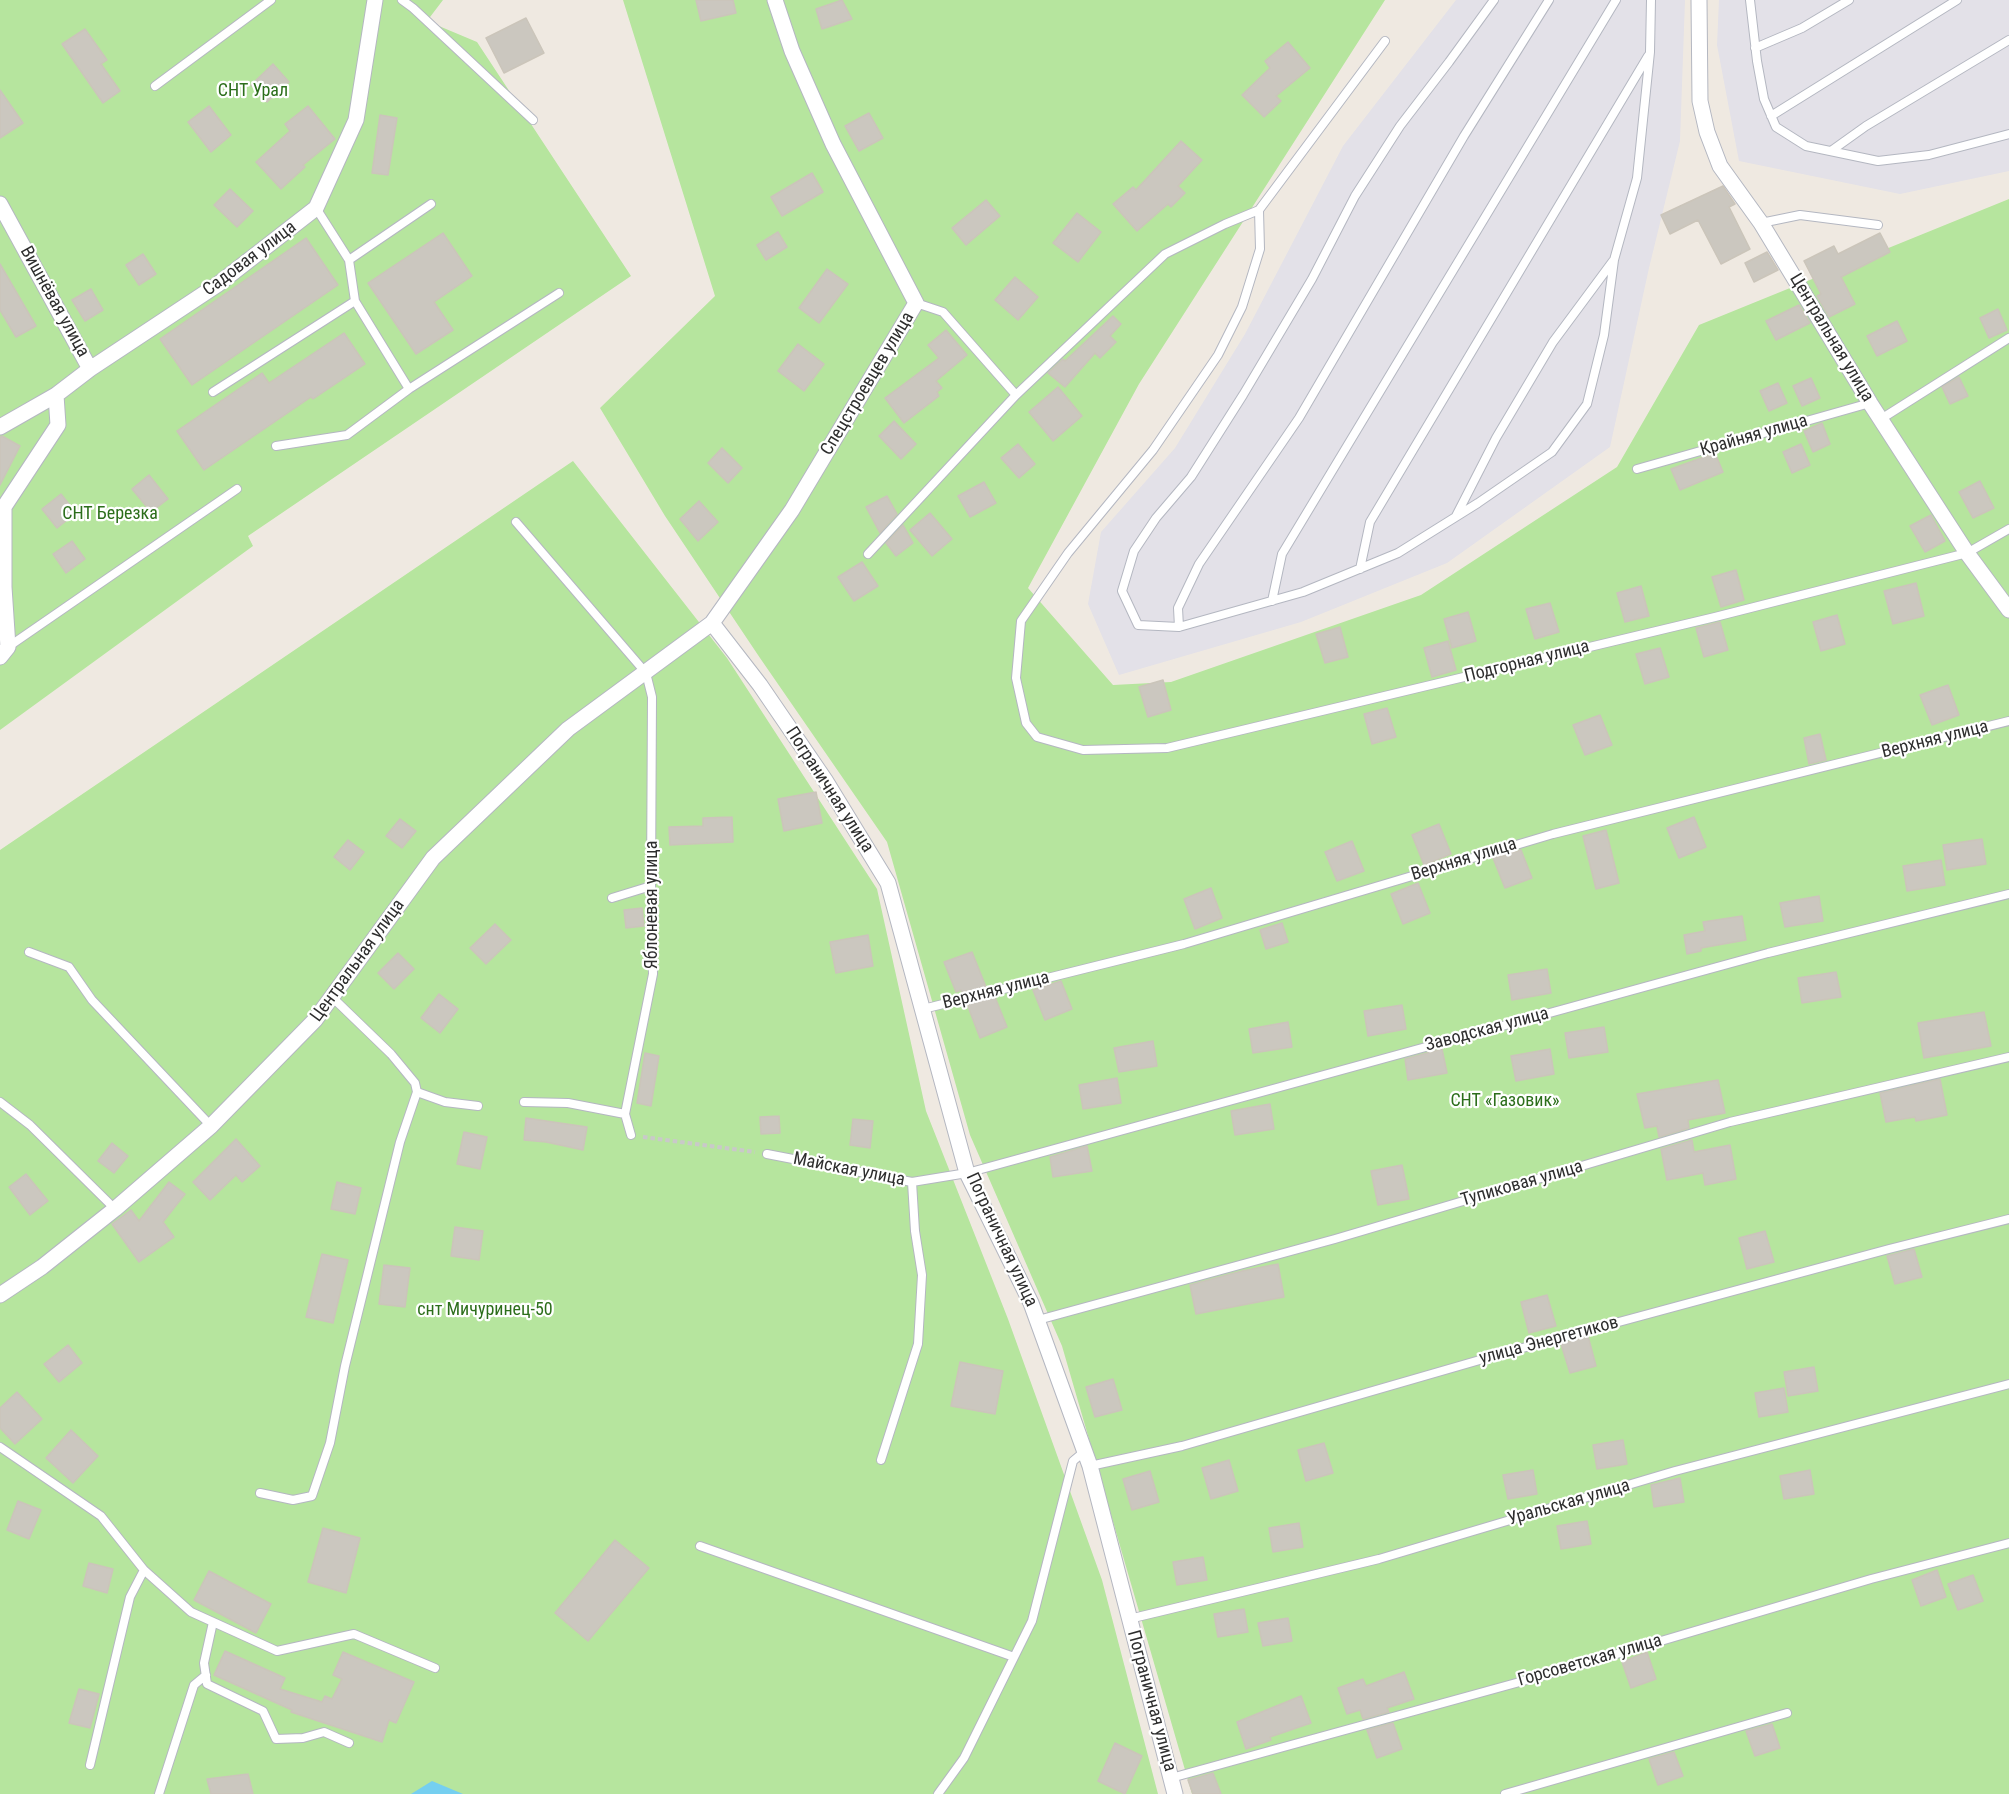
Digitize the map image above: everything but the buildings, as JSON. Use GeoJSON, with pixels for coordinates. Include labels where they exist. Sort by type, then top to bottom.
{"type":"FeatureCollection","features":[{"type":"Feature","properties":{"kind":"street","name":"Садовая улица"},"geometry":{"type":"LineString","coordinates":[[0,427],[56,395],[90,369],[217,285],[316,208],[356,120],[375,0]]}},
{"type":"Feature","properties":{"kind":"street","name":"Спецстроевцев улица"},"geometry":{"type":"LineString","coordinates":[[712,623],[792,510],[916,303],[833,144],[792,51],[775,0]]}},
{"type":"Feature","properties":{"kind":"street","name":"Центральная улица"},"geometry":{"type":"LineString","coordinates":[[1699,0],[1700,101],[1707,132],[1720,166],[1761,223],[1870,403],[1967,553],[2009,610]]}},
{"type":"Feature","properties":{"kind":"street","name":"Вишнёвая улица"},"geometry":{"type":"LineString","coordinates":[[0,204],[90,369]]}},
{"type":"Feature","properties":{"kind":"street"},"geometry":{"type":"LineString","coordinates":[[4,652],[4,507],[58,425],[56,395]]}},
{"type":"Feature","properties":{"kind":"street","name":"Центральная улица"},"geometry":{"type":"LineString","coordinates":[[0,1295],[42,1267],[115,1209],[211,1126],[315,1020],[433,858],[568,729],[712,623]]}},
{"type":"Feature","properties":{"kind":"street","name":"Пограничная улица"},"geometry":{"type":"LineString","coordinates":[[712,623],[760,685],[818,770],[888,883],[967,1173],[1027,1293],[1090,1466],[1175,1794]]}},
{"type":"Feature","properties":{"kind":"lane"},"geometry":{"type":"LineString","coordinates":[[155,86],[271,0]]}},
{"type":"Feature","properties":{"kind":"lane"},"geometry":{"type":"LineString","coordinates":[[402,0],[533,120]]}},
{"type":"Feature","properties":{"kind":"lane"},"geometry":{"type":"LineString","coordinates":[[1494,0],[1400,126],[1355,196],[1312,279],[1243,394],[1191,477],[1156,518],[1134,551],[1122,591],[1138,625],[1179,627],[1303,592],[1360,569],[1398,553],[1456,518],[1552,452],[1587,404],[1604,335],[1614,260],[1637,178],[1650,52],[1651,0]]}},
{"type":"Feature","properties":{"kind":"lane"},"geometry":{"type":"LineString","coordinates":[[1179,627],[1178,608],[1199,564],[1299,418],[1464,136],[1549,0]]}},
{"type":"Feature","properties":{"kind":"lane"},"geometry":{"type":"LineString","coordinates":[[1272,601],[1282,554],[1616,0]]}},
{"type":"Feature","properties":{"kind":"lane"},"geometry":{"type":"LineString","coordinates":[[1750,0],[1764,99],[1776,127],[1806,146],[1878,161],[1929,155],[2009,134]]}},
{"type":"Feature","properties":{"kind":"lane"},"geometry":{"type":"LineString","coordinates":[[1755,48],[1802,28],[1849,0]]}},
{"type":"Feature","properties":{"kind":"lane"},"geometry":{"type":"LineString","coordinates":[[1772,116],[1957,0]]}},
{"type":"Feature","properties":{"kind":"lane"},"geometry":{"type":"LineString","coordinates":[[1831,151],[1866,126],[2009,40]]}},
{"type":"Feature","properties":{"kind":"lane"},"geometry":{"type":"LineString","coordinates":[[868,554],[1016,395],[1165,254],[1224,224],[1259,210],[1385,41]]}},
{"type":"Feature","properties":{"kind":"lane"},"geometry":{"type":"LineString","coordinates":[[1360,569],[1371,522],[1650,52]]}},
{"type":"Feature","properties":{"kind":"lane"},"geometry":{"type":"LineString","coordinates":[[349,260],[431,204]]}},
{"type":"Feature","properties":{"kind":"lane"},"geometry":{"type":"LineString","coordinates":[[316,208],[349,260],[355,301],[410,389]]}},
{"type":"Feature","properties":{"kind":"lane","name":"Подгорная улица"},"geometry":{"type":"LineString","coordinates":[[1259,210],[1260,249],[1242,307],[1218,355],[1153,450],[1068,553],[1021,621],[1016,678],[1026,723],[1037,737],[1083,750],[1167,748],[1703,620],[1967,553],[2009,529]]}},
{"type":"Feature","properties":{"kind":"lane"},"geometry":{"type":"LineString","coordinates":[[1761,223],[1800,215],[1878,225]]}},
{"type":"Feature","properties":{"kind":"lane"},"geometry":{"type":"LineString","coordinates":[[1456,518],[1497,438],[1553,342],[1614,260]]}},
{"type":"Feature","properties":{"kind":"lane"},"geometry":{"type":"LineString","coordinates":[[276,446],[347,435],[410,389],[559,293]]}},
{"type":"Feature","properties":{"kind":"lane"},"geometry":{"type":"LineString","coordinates":[[213,392],[355,301]]}},
{"type":"Feature","properties":{"kind":"lane"},"geometry":{"type":"LineString","coordinates":[[916,303],[943,312],[1016,395]]}},
{"type":"Feature","properties":{"kind":"lane"},"geometry":{"type":"LineString","coordinates":[[1881,420],[2009,338]]}},
{"type":"Feature","properties":{"kind":"lane","name":"Крайняя улица"},"geometry":{"type":"LineString","coordinates":[[1637,469],[1870,403]]}},
{"type":"Feature","properties":{"kind":"lane"},"geometry":{"type":"LineString","coordinates":[[4,652],[237,489]]}},
{"type":"Feature","properties":{"kind":"lane"},"geometry":{"type":"LineString","coordinates":[[516,522],[646,673]]}},
{"type":"Feature","properties":{"kind":"lane","name":"Яблоневая улица"},"geometry":{"type":"LineString","coordinates":[[631,1135],[625,1114],[653,974],[652,697],[646,673]]}},
{"type":"Feature","properties":{"kind":"lane","name":"Верхняя улица"},"geometry":{"type":"LineString","coordinates":[[923,1009],[1185,944],[1553,834],[2009,722]]}},
{"type":"Feature","properties":{"kind":"lane"},"geometry":{"type":"LineString","coordinates":[[612,898],[651,886]]}},
{"type":"Feature","properties":{"kind":"lane","name":"Заводская улица"},"geometry":{"type":"LineString","coordinates":[[967,1173],[1768,953],[2009,894]]}},
{"type":"Feature","properties":{"kind":"lane"},"geometry":{"type":"LineString","coordinates":[[29,952],[69,967],[92,1000],[211,1126]]}},
{"type":"Feature","properties":{"kind":"lane"},"geometry":{"type":"LineString","coordinates":[[260,1493],[293,1500],[312,1496],[330,1443],[345,1366],[400,1143],[417,1092],[415,1083],[391,1054],[332,997]]}},
{"type":"Feature","properties":{"kind":"lane","name":"Тупиковая улица"},"geometry":{"type":"LineString","coordinates":[[1038,1320],[1335,1239],[1730,1122],[2009,1057]]}},
{"type":"Feature","properties":{"kind":"lane"},"geometry":{"type":"LineString","coordinates":[[417,1092],[445,1102],[478,1106]]}},
{"type":"Feature","properties":{"kind":"lane"},"geometry":{"type":"LineString","coordinates":[[0,1102],[30,1125],[115,1209]]}},
{"type":"Feature","properties":{"kind":"lane"},"geometry":{"type":"LineString","coordinates":[[524,1102],[568,1103],[625,1114]]}},
{"type":"Feature","properties":{"kind":"lane","name":"Майская улица"},"geometry":{"type":"LineString","coordinates":[[767,1154],[912,1182],[967,1173]]}},
{"type":"Feature","properties":{"kind":"lane"},"geometry":{"type":"LineString","coordinates":[[881,1460],[918,1344],[922,1275],[915,1231],[912,1182]]}},
{"type":"Feature","properties":{"kind":"lane","name":"улица Энергетиков"},"geometry":{"type":"LineString","coordinates":[[1090,1466],[1182,1446],[1504,1353],[1877,1252],[2009,1219]]}},
{"type":"Feature","properties":{"kind":"lane","name":"Уральская улица"},"geometry":{"type":"LineString","coordinates":[[1129,1619],[1379,1559],[1675,1472],[2009,1384]]}},
{"type":"Feature","properties":{"kind":"lane"},"geometry":{"type":"LineString","coordinates":[[0,1447],[101,1516],[144,1570],[191,1612],[277,1652],[354,1634],[435,1668]]}},
{"type":"Feature","properties":{"kind":"lane"},"geometry":{"type":"LineString","coordinates":[[938,1794],[964,1758],[1032,1621],[1073,1461],[1085,1451]]}},
{"type":"Feature","properties":{"kind":"lane","name":"Горсоветская улица"},"geometry":{"type":"LineString","coordinates":[[1171,1778],[1556,1672],[1871,1579],[2009,1543]]}},
{"type":"Feature","properties":{"kind":"lane"},"geometry":{"type":"LineString","coordinates":[[700,1546],[1014,1657]]}},
{"type":"Feature","properties":{"kind":"lane"},"geometry":{"type":"LineString","coordinates":[[90,1765],[129,1597],[144,1570]]}},
{"type":"Feature","properties":{"kind":"lane"},"geometry":{"type":"LineString","coordinates":[[213,1622],[204,1663],[207,1684],[263,1711],[276,1739],[303,1738],[324,1732],[349,1743]]}},
{"type":"Feature","properties":{"kind":"lane"},"geometry":{"type":"LineString","coordinates":[[159,1794],[194,1685],[206,1675]]}},
{"type":"Feature","properties":{"kind":"lane"},"geometry":{"type":"LineString","coordinates":[[1505,1794],[1787,1713]]}},
{"type":"Feature","properties":{"kind":"path"},"geometry":{"type":"LineString","coordinates":[[631,1135],[767,1154]]}},
{"type":"Feature","properties":{"kind":"shaded area"},"geometry":{"type":"Polygon","coordinates":[[[1456,0],[1685,0],[1680,141],[1649,268],[1610,447],[1447,563],[1301,622],[1119,675],[1088,604],[1101,532],[1175,448],[1245,334],[1343,146],[1456,0]]]}},
{"type":"Feature","properties":{"kind":"shaded area"},"geometry":{"type":"Polygon","coordinates":[[[1719,0],[2009,0],[2009,171],[1900,194],[1739,161],[1717,45],[1719,0]]]}},
{"type":"Feature","properties":{"kind":"green space"},"geometry":{"type":"Polygon","coordinates":[[[0,0],[443,0],[427,21],[477,42],[631,276],[248,536],[253,546],[0,730],[0,0]]]}},
{"type":"Feature","properties":{"kind":"green space","name":"СНТ «Газовик»"},"geometry":{"type":"Polygon","coordinates":[[[623,0],[1385,0],[1139,384],[1028,588],[1113,685],[1171,682],[1421,595],[1617,467],[1699,325],[2009,199],[2009,1794],[1192,1794],[1062,1346],[970,1135],[887,842],[665,516],[600,408],[715,296],[623,0]]]}},
{"type":"Feature","properties":{"kind":"green space","name":"снт Мичуринец-50"},"geometry":{"type":"Polygon","coordinates":[[[573,461],[727,658],[877,889],[926,1111],[1008,1319],[1102,1580],[1158,1794],[0,1794],[0,850],[573,461]]]}},
{"type":"Feature","properties":{"kind":"water"},"geometry":{"type":"Polygon","coordinates":[[[432,1781],[463,1794],[411,1794],[432,1781]]]}},
{"type":"Feature","properties":{"kind":"park label","name":"СНТ Урал"},"geometry":{"type":"Point","coordinates":[253,91]}},
{"type":"Feature","properties":{"kind":"park label","name":"СНТ Березка"},"geometry":{"type":"Point","coordinates":[110,514]}}]}
